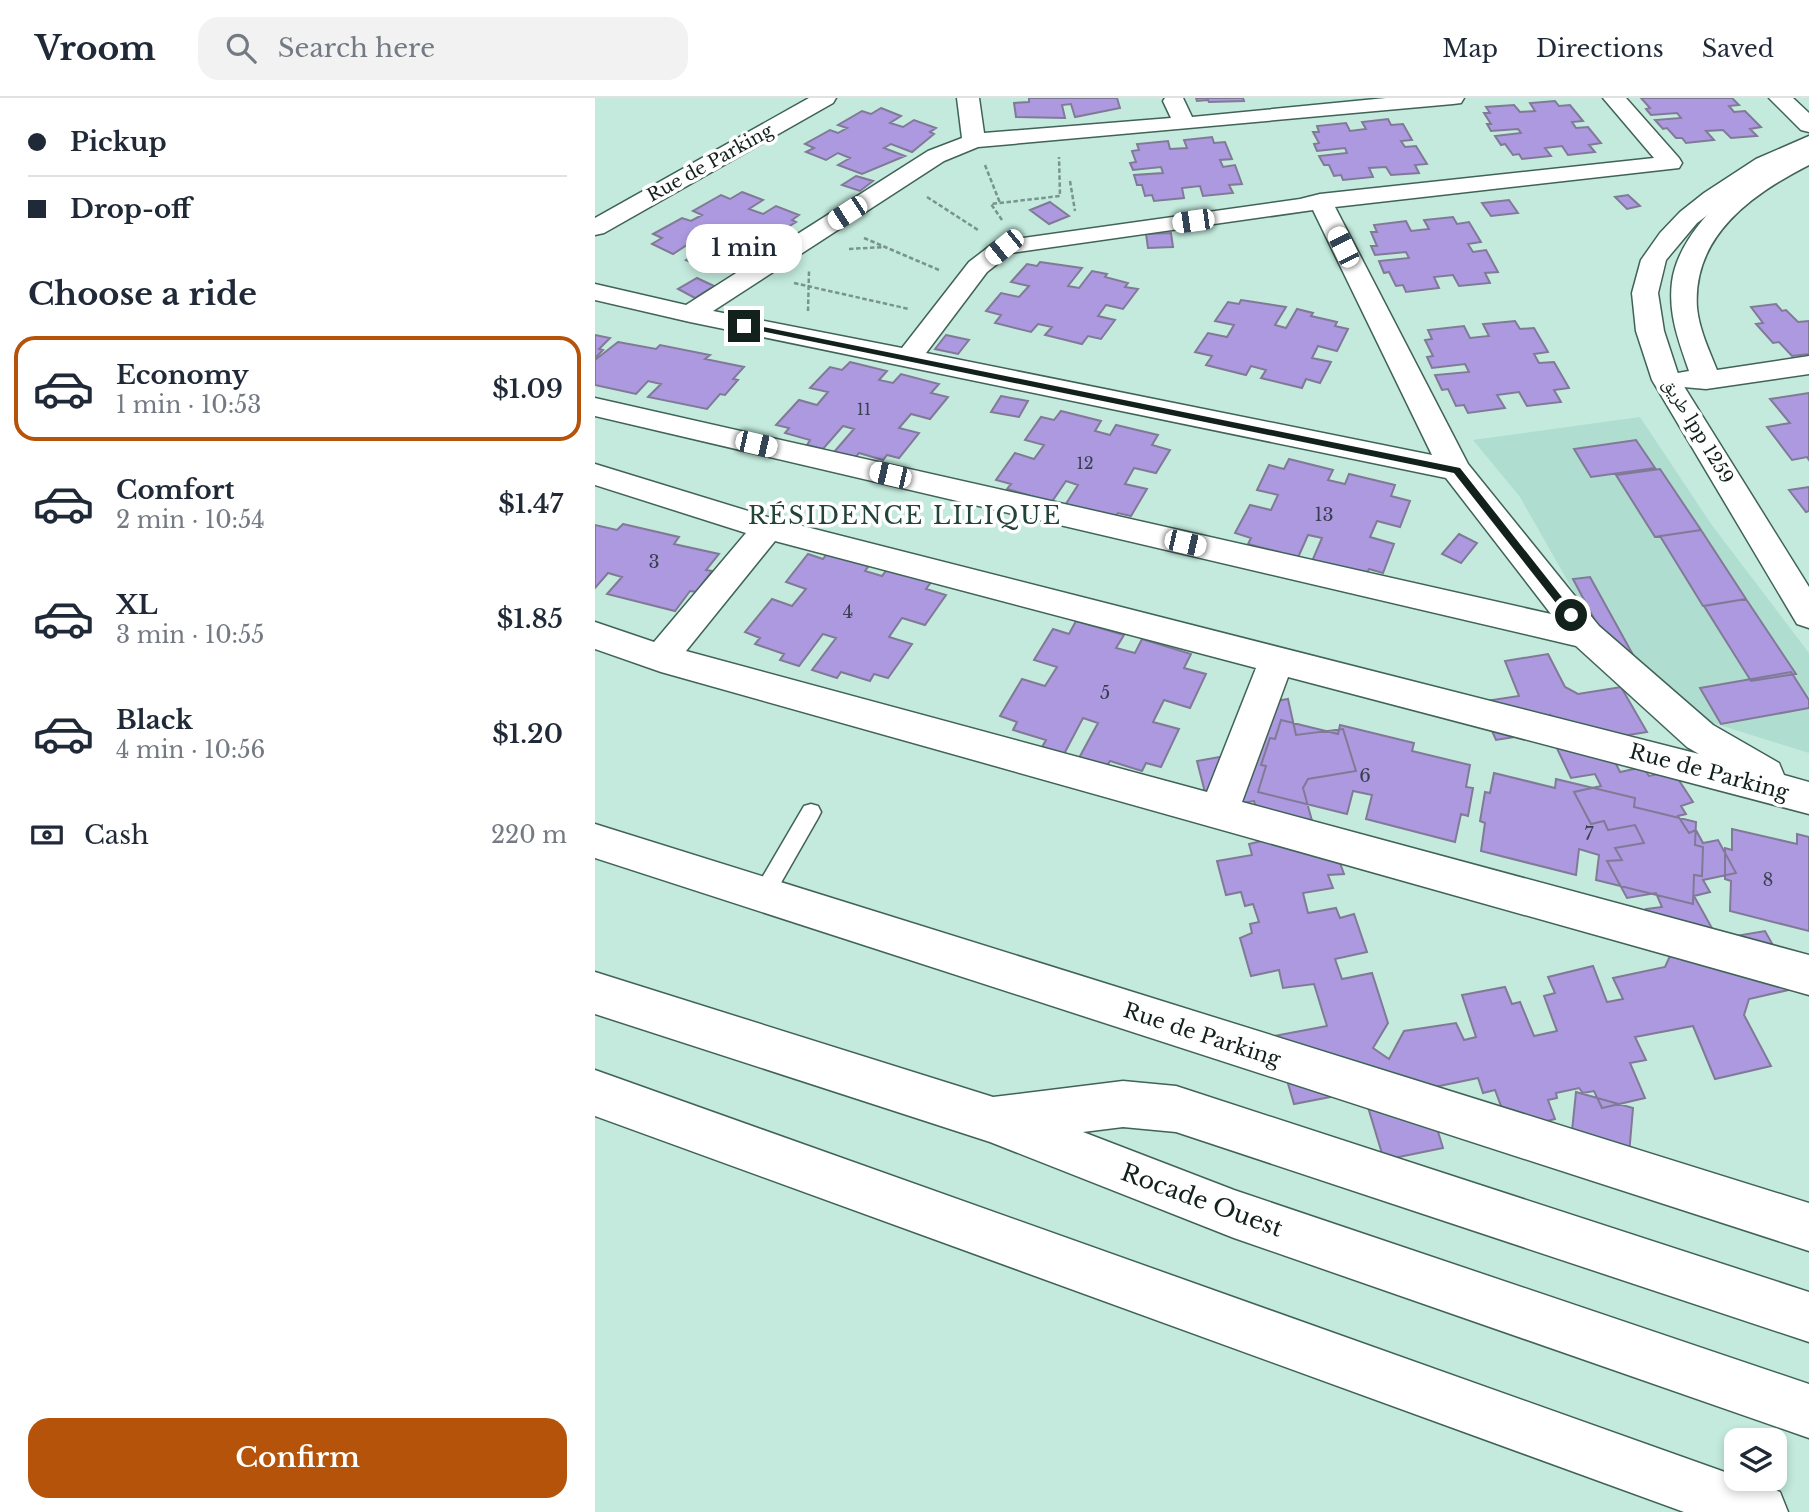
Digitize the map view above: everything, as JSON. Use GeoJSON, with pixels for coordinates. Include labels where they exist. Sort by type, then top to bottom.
{"type":"FeatureCollection","features":[{"type":"Feature","properties":{"kind":"main road","name":"Rue de Parking"},"geometry":{"type":"LineString","coordinates":[[595,228],[825,98]]}},
{"type":"Feature","properties":{"kind":"main road"},"geometry":{"type":"LineString","coordinates":[[968,98],[974,141]]}},
{"type":"Feature","properties":{"kind":"main road"},"geometry":{"type":"LineString","coordinates":[[1173,98],[1184,124]]}},
{"type":"Feature","properties":{"kind":"main road"},"geometry":{"type":"LineString","coordinates":[[690,314],[936,156],[974,141],[1453,98]]}},
{"type":"Feature","properties":{"kind":"main road"},"geometry":{"type":"LineString","coordinates":[[908,359],[978,267],[1004,247],[1302,206],[1320,201],[1671,163],[1613,98]]}},
{"type":"Feature","properties":{"kind":"main road"},"geometry":{"type":"LineString","coordinates":[[1780,98],[1809,125]]}},
{"type":"Feature","properties":{"kind":"main road","name":"طريق lpp 1259"},"geometry":{"type":"LineString","coordinates":[[1809,143],[1790,150],[1754,171],[1715,198],[1673,233],[1657,253],[1646,280],[1647,309],[1653,344],[1666,380],[1809,615]]}},
{"type":"Feature","properties":{"kind":"main road"},"geometry":{"type":"LineString","coordinates":[[1706,380],[1684,310],[1683,284],[1689,261],[1714,222],[1730,205],[1769,175],[1809,156]]}},
{"type":"Feature","properties":{"kind":"main road"},"geometry":{"type":"LineString","coordinates":[[1320,201],[1435,433],[1457,470],[1587,635],[1700,736],[1809,798]]}},
{"type":"Feature","properties":{"kind":"main road"},"geometry":{"type":"LineString","coordinates":[[595,292],[690,314],[1457,470]]}},
{"type":"Feature","properties":{"kind":"main road"},"geometry":{"type":"LineString","coordinates":[[1666,380],[1706,380],[1809,365]]}},
{"type":"Feature","properties":{"kind":"main road"},"geometry":{"type":"LineString","coordinates":[[595,407],[1587,635]]}},
{"type":"Feature","properties":{"kind":"main road","name":"Rue de Parking"},"geometry":{"type":"LineString","coordinates":[[595,474],[768,528],[1809,798]]}},
{"type":"Feature","properties":{"kind":"main road"},"geometry":{"type":"LineString","coordinates":[[661,658],[768,528]]}},
{"type":"Feature","properties":{"kind":"main road"},"geometry":{"type":"LineString","coordinates":[[595,635],[661,658],[1809,975]]}},
{"type":"Feature","properties":{"kind":"main road"},"geometry":{"type":"LineString","coordinates":[[1219,812],[1277,660]]}},
{"type":"Feature","properties":{"kind":"main road","name":"Rue de Parking"},"geometry":{"type":"LineString","coordinates":[[595,841],[1809,1227]]}},
{"type":"Feature","properties":{"kind":"main road","name":"Rocade Ouest"},"geometry":{"type":"LineString","coordinates":[[595,993],[990,1119],[1234,1214],[1809,1411]]}},
{"type":"Feature","properties":{"kind":"main road"},"geometry":{"type":"LineString","coordinates":[[595,1093],[1760,1512]]}},
{"type":"Feature","properties":{"kind":"main road"},"geometry":{"type":"LineString","coordinates":[[990,1119],[1123,1104],[1176,1109],[1809,1317]]}},
{"type":"Feature","properties":{"kind":"lane"},"geometry":{"type":"LineString","coordinates":[[763,895],[811,812]]}},
{"type":"Feature","properties":{"kind":"path"},"geometry":{"type":"LineString","coordinates":[[974,141],[1000,203]]}},
{"type":"Feature","properties":{"kind":"path"},"geometry":{"type":"LineString","coordinates":[[1005,225],[991,204],[1060,196],[1059,151]]}},
{"type":"Feature","properties":{"kind":"path"},"geometry":{"type":"LineString","coordinates":[[1070,181],[1075,212]]}},
{"type":"Feature","properties":{"kind":"path"},"geometry":{"type":"LineString","coordinates":[[919,192],[986,235]]}},
{"type":"Feature","properties":{"kind":"path"},"geometry":{"type":"LineString","coordinates":[[863,238],[942,271]]}},
{"type":"Feature","properties":{"kind":"path"},"geometry":{"type":"LineString","coordinates":[[847,249],[885,247]]}},
{"type":"Feature","properties":{"kind":"path"},"geometry":{"type":"LineString","coordinates":[[808,319],[809,262]]}},
{"type":"Feature","properties":{"kind":"path"},"geometry":{"type":"LineString","coordinates":[[789,282],[911,310]]}},
{"type":"Feature","properties":{"kind":"shaded area"},"geometry":{"type":"Polygon","coordinates":[[[1640,417],[1711,524],[1809,653],[1809,753],[1634,698],[1520,497],[1473,440],[1640,417]]]}},
{"type":"Feature","properties":{"kind":"building"},"geometry":{"type":"Polygon","coordinates":[[[1029,98],[1117,98],[1120,108],[1075,117],[1071,104],[1062,105],[1065,118],[1016,117],[1014,103],[1029,102],[1029,98]]]}},
{"type":"Feature","properties":{"kind":"building"},"geometry":{"type":"Polygon","coordinates":[[[1196,98],[1243,98],[1244,101],[1209,102],[1197,101],[1196,98]]]}},
{"type":"Feature","properties":{"kind":"building"},"geometry":{"type":"Polygon","coordinates":[[[1641,98],[1732,98],[1739,105],[1729,106],[1734,112],[1745,111],[1761,127],[1750,129],[1757,136],[1731,138],[1723,130],[1706,131],[1714,140],[1686,143],[1682,138],[1676,138],[1667,128],[1663,129],[1655,120],[1681,118],[1677,113],[1651,115],[1646,109],[1650,108],[1641,98]]]}},
{"type":"Feature","properties":{"kind":"building"},"geometry":{"type":"Polygon","coordinates":[[[1555,101],[1559,106],[1570,105],[1583,121],[1572,122],[1576,128],[1588,127],[1601,143],[1589,145],[1595,152],[1568,155],[1562,146],[1545,148],[1551,156],[1522,159],[1519,154],[1513,155],[1505,144],[1501,145],[1495,136],[1521,133],[1518,129],[1491,131],[1487,124],[1491,124],[1484,113],[1490,113],[1486,107],[1514,105],[1520,112],[1535,111],[1530,103],[1555,101]]]}},
{"type":"Feature","properties":{"kind":"building"},"geometry":{"type":"Polygon","coordinates":[[[881,108],[901,116],[890,123],[903,127],[914,120],[936,128],[930,132],[934,134],[912,152],[891,144],[884,148],[905,156],[862,174],[838,165],[850,158],[838,153],[826,160],[806,152],[814,148],[805,144],[830,130],[838,133],[847,128],[838,125],[862,111],[871,114],[881,108]]]}},
{"type":"Feature","properties":{"kind":"building"},"geometry":{"type":"Polygon","coordinates":[[[1388,119],[1391,125],[1403,124],[1412,140],[1401,141],[1405,147],[1416,146],[1427,164],[1415,165],[1419,173],[1391,175],[1386,167],[1369,168],[1373,177],[1343,180],[1341,175],[1334,176],[1329,165],[1324,165],[1319,156],[1347,153],[1345,148],[1317,151],[1314,144],[1319,143],[1313,132],[1319,132],[1317,126],[1346,123],[1350,131],[1366,129],[1362,122],[1388,119]]]}},
{"type":"Feature","properties":{"kind":"building"},"geometry":{"type":"Polygon","coordinates":[[[1212,137],[1214,143],[1225,142],[1232,159],[1220,160],[1223,167],[1235,165],[1242,184],[1229,185],[1233,193],[1203,196],[1200,186],[1182,188],[1184,198],[1154,201],[1152,195],[1145,196],[1142,185],[1137,185],[1134,175],[1163,173],[1161,167],[1133,170],[1130,163],[1136,162],[1132,151],[1139,150],[1137,144],[1168,141],[1170,149],[1187,148],[1184,140],[1212,137]]]}},
{"type":"Feature","properties":{"kind":"building"},"geometry":{"type":"Polygon","coordinates":[[[856,176],[873,181],[860,191],[842,185],[856,176]]]}},
{"type":"Feature","properties":{"kind":"building"},"geometry":{"type":"Polygon","coordinates":[[[742,192],[763,200],[749,209],[763,214],[776,206],[799,215],[792,220],[796,222],[769,243],[747,234],[739,239],[761,249],[710,271],[686,260],[700,251],[687,245],[673,254],[652,244],[662,238],[653,234],[682,218],[691,221],[702,215],[693,211],[721,195],[730,199],[742,192]]]}},
{"type":"Feature","properties":{"kind":"building"},"geometry":{"type":"Polygon","coordinates":[[[1628,195],[1640,206],[1627,209],[1615,197],[1628,195]]]}},
{"type":"Feature","properties":{"kind":"building"},"geometry":{"type":"Polygon","coordinates":[[[1509,200],[1518,213],[1491,216],[1482,203],[1509,200]]]}},
{"type":"Feature","properties":{"kind":"building"},"geometry":{"type":"Polygon","coordinates":[[[1050,202],[1069,216],[1049,224],[1030,210],[1050,202]]]}},
{"type":"Feature","properties":{"kind":"building"},"geometry":{"type":"Polygon","coordinates":[[[1453,217],[1457,224],[1469,222],[1481,242],[1468,244],[1473,252],[1486,250],[1498,272],[1485,273],[1490,283],[1459,286],[1453,275],[1434,277],[1439,288],[1406,292],[1403,285],[1396,286],[1389,272],[1384,273],[1379,261],[1409,258],[1406,252],[1375,255],[1371,246],[1377,246],[1371,232],[1377,232],[1374,225],[1406,221],[1411,231],[1429,229],[1424,220],[1453,217]]]}},
{"type":"Feature","properties":{"kind":"building"},"geometry":{"type":"Polygon","coordinates":[[[1171,233],[1173,247],[1148,248],[1146,234],[1171,233]]]}},
{"type":"Feature","properties":{"kind":"building"},"geometry":{"type":"Polygon","coordinates":[[[1040,262],[1082,268],[1068,286],[1079,288],[1092,271],[1128,283],[1125,287],[1138,289],[1123,309],[1106,305],[1098,316],[1115,320],[1101,339],[1088,336],[1082,344],[1045,335],[1052,327],[1038,324],[1031,332],[995,323],[1001,315],[986,311],[1001,293],[1019,297],[1029,286],[1011,282],[1027,264],[1037,266],[1040,262]]]}},
{"type":"Feature","properties":{"kind":"building"},"geometry":{"type":"Polygon","coordinates":[[[697,278],[714,286],[695,298],[678,289],[697,278]]]}},
{"type":"Feature","properties":{"kind":"building"},"geometry":{"type":"Polygon","coordinates":[[[1241,300],[1286,307],[1275,325],[1286,328],[1297,309],[1313,313],[1311,316],[1337,322],[1335,326],[1348,329],[1337,351],[1318,346],[1312,358],[1331,362],[1320,383],[1306,379],[1302,388],[1261,378],[1266,370],[1251,366],[1246,375],[1206,365],[1212,356],[1195,352],[1208,333],[1227,337],[1234,325],[1215,321],[1228,302],[1239,304],[1241,300]]]}},
{"type":"Feature","properties":{"kind":"building"},"geometry":{"type":"Polygon","coordinates":[[[1776,304],[1798,322],[1809,321],[1809,354],[1792,356],[1779,342],[1773,343],[1756,324],[1763,323],[1751,307],[1776,304]]]}},
{"type":"Feature","properties":{"kind":"building"},"geometry":{"type":"Polygon","coordinates":[[[1515,321],[1520,329],[1534,328],[1548,352],[1534,354],[1539,363],[1554,362],[1569,388],[1554,390],[1561,402],[1527,406],[1519,392],[1497,395],[1505,408],[1468,413],[1464,405],[1456,406],[1448,389],[1442,390],[1435,375],[1469,372],[1465,364],[1432,368],[1427,357],[1433,356],[1425,340],[1432,339],[1428,330],[1464,326],[1470,338],[1489,336],[1483,324],[1515,321]]]}},
{"type":"Feature","properties":{"kind":"building"},"geometry":{"type":"Polygon","coordinates":[[[595,335],[610,338],[599,349],[603,350],[595,358],[595,335]]]}},
{"type":"Feature","properties":{"kind":"building"},"geometry":{"type":"Polygon","coordinates":[[[946,335],[969,340],[958,354],[935,349],[946,335]]]}},
{"type":"Feature","properties":{"kind":"building"},"geometry":{"type":"Polygon","coordinates":[[[618,342],[656,349],[660,345],[710,355],[705,359],[744,367],[733,379],[738,380],[725,395],[720,394],[707,409],[648,397],[661,384],[648,381],[636,394],[595,385],[595,360],[618,342]]]}},
{"type":"Feature","properties":{"kind":"building"},"geometry":{"type":"Polygon","coordinates":[[[850,362],[887,371],[879,380],[893,383],[901,374],[939,384],[931,393],[948,397],[930,419],[911,414],[899,428],[919,433],[899,458],[887,455],[883,460],[859,453],[855,458],[834,452],[854,429],[843,426],[823,449],[807,445],[810,440],[785,433],[789,428],[776,425],[799,400],[817,405],[828,392],[810,388],[830,367],[842,370],[850,362]]]}},
{"type":"Feature","properties":{"kind":"building"},"geometry":{"type":"Polygon","coordinates":[[[1809,393],[1809,460],[1807,457],[1792,460],[1767,427],[1790,423],[1770,399],[1809,393]]]}},
{"type":"Feature","properties":{"kind":"building"},"geometry":{"type":"Polygon","coordinates":[[[1001,396],[1028,401],[1019,417],[991,412],[1001,396]]]}},
{"type":"Feature","properties":{"kind":"building"},"geometry":{"type":"Polygon","coordinates":[[[1061,411],[1101,421],[1095,431],[1110,435],[1116,425],[1158,435],[1152,445],[1170,450],[1156,473],[1134,468],[1125,484],[1147,489],[1131,516],[1118,513],[1114,518],[1062,510],[1078,485],[1066,481],[1049,506],[1031,501],[1035,497],[1007,489],[1011,484],[996,480],[1015,453],[1034,459],[1044,445],[1025,440],[1041,417],[1054,420],[1061,411]]]}},
{"type":"Feature","properties":{"kind":"building"},"geometry":{"type":"Polygon","coordinates":[[[1636,440],[1655,468],[1591,477],[1574,449],[1636,440]]]}},
{"type":"Feature","properties":{"kind":"building"},"geometry":{"type":"Polygon","coordinates":[[[1289,459],[1333,470],[1328,480],[1345,484],[1349,474],[1395,485],[1391,496],[1410,501],[1400,527],[1377,521],[1370,537],[1394,544],[1383,573],[1369,569],[1366,575],[1310,566],[1322,538],[1308,535],[1296,562],[1277,557],[1279,552],[1248,544],[1251,538],[1235,533],[1250,505],[1271,510],[1278,495],[1257,490],[1269,465],[1284,469],[1289,459]]]}},
{"type":"Feature","properties":{"kind":"building"},"geometry":{"type":"Polygon","coordinates":[[[1660,469],[1701,530],[1655,537],[1616,475],[1660,469]]]}},
{"type":"Feature","properties":{"kind":"building"},"geometry":{"type":"Polygon","coordinates":[[[1809,487],[1809,511],[1806,512],[1789,490],[1809,487]]]}},
{"type":"Feature","properties":{"kind":"building"},"geometry":{"type":"Polygon","coordinates":[[[623,524],[679,537],[674,544],[719,554],[706,570],[712,571],[696,592],[690,591],[675,611],[607,594],[622,577],[608,573],[595,588],[595,525],[617,530],[623,524]]]}},
{"type":"Feature","properties":{"kind":"building"},"geometry":{"type":"Polygon","coordinates":[[[1701,530],[1746,599],[1703,606],[1660,536],[1701,530]]]}},
{"type":"Feature","properties":{"kind":"building"},"geometry":{"type":"Polygon","coordinates":[[[1459,534],[1477,543],[1461,563],[1442,554],[1459,534]]]}},
{"type":"Feature","properties":{"kind":"building"},"geometry":{"type":"Polygon","coordinates":[[[832,547],[874,559],[865,571],[882,576],[891,564],[935,577],[926,589],[946,595],[925,625],[902,618],[889,637],[912,644],[888,678],[874,674],[870,681],[841,672],[837,678],[812,670],[836,638],[823,634],[799,666],[780,660],[784,654],[755,644],[760,638],[745,632],[772,599],[792,606],[806,589],[786,582],[808,554],[823,559],[832,547]]]}},
{"type":"Feature","properties":{"kind":"building"},"geometry":{"type":"Polygon","coordinates":[[[1590,577],[1653,691],[1634,694],[1573,579],[1590,577]]]}},
{"type":"Feature","properties":{"kind":"building"},"geometry":{"type":"Polygon","coordinates":[[[1746,599],[1796,674],[1751,681],[1704,606],[1746,599]]]}},
{"type":"Feature","properties":{"kind":"building"},"geometry":{"type":"Polygon","coordinates":[[[1076,621],[1124,635],[1116,648],[1135,653],[1142,639],[1191,654],[1184,668],[1206,674],[1190,708],[1164,700],[1153,722],[1179,729],[1161,767],[1146,763],[1142,771],[1110,761],[1106,767],[1079,758],[1098,723],[1083,718],[1064,754],[1042,747],[1046,740],[1013,730],[1017,722],[1000,716],[1022,679],[1045,686],[1057,667],[1034,660],[1053,629],[1069,634],[1076,621]]]}},
{"type":"Feature","properties":{"kind":"building"},"geometry":{"type":"Polygon","coordinates":[[[1548,654],[1565,687],[1578,694],[1621,687],[1647,732],[1604,739],[1620,772],[1643,767],[1649,776],[1673,771],[1693,802],[1681,806],[1686,814],[1678,816],[1689,833],[1696,830],[1703,843],[1718,840],[1736,873],[1703,880],[1710,892],[1694,896],[1718,939],[1765,931],[1797,988],[1749,999],[1744,1015],[1771,1066],[1715,1079],[1693,1026],[1635,1037],[1646,1060],[1630,1063],[1645,1098],[1602,1108],[1594,1091],[1583,1093],[1579,1088],[1556,1093],[1557,1098],[1548,1100],[1555,1119],[1510,1130],[1495,1090],[1483,1093],[1478,1078],[1425,1089],[1443,1148],[1384,1160],[1367,1104],[1351,1093],[1294,1104],[1274,1036],[1327,1026],[1314,984],[1283,988],[1279,970],[1251,976],[1240,938],[1252,933],[1250,924],[1259,922],[1253,904],[1245,906],[1241,892],[1226,895],[1217,861],[1252,855],[1249,844],[1266,840],[1254,801],[1209,808],[1197,761],[1242,753],[1251,742],[1240,707],[1288,699],[1296,735],[1343,729],[1356,771],[1308,779],[1303,788],[1314,828],[1331,838],[1344,874],[1328,875],[1333,888],[1303,893],[1308,913],[1336,908],[1340,918],[1354,914],[1367,952],[1335,959],[1342,979],[1372,973],[1388,1023],[1373,1048],[1389,1059],[1404,1031],[1456,1023],[1464,1040],[1476,1037],[1462,995],[1505,987],[1512,1004],[1520,1002],[1534,1036],[1557,1031],[1544,996],[1555,993],[1548,977],[1593,966],[1607,1002],[1623,999],[1613,978],[1665,967],[1670,956],[1646,909],[1662,907],[1656,893],[1627,898],[1607,861],[1622,860],[1615,848],[1644,843],[1635,825],[1608,830],[1604,821],[1591,824],[1574,792],[1601,786],[1595,774],[1571,778],[1553,740],[1563,723],[1550,715],[1539,733],[1496,740],[1479,702],[1519,696],[1505,661],[1548,654]]]}},
{"type":"Feature","properties":{"kind":"building"},"geometry":{"type":"Polygon","coordinates":[[[1791,672],[1809,700],[1809,708],[1721,724],[1700,688],[1791,672]]]}},
{"type":"Feature","properties":{"kind":"building"},"geometry":{"type":"Polygon","coordinates":[[[1281,720],[1338,734],[1340,725],[1414,743],[1412,751],[1470,765],[1466,787],[1473,788],[1468,816],[1461,814],[1455,842],[1366,819],[1372,795],[1353,791],[1347,814],[1258,792],[1266,766],[1261,765],[1270,738],[1275,739],[1281,720]]]}},
{"type":"Feature","properties":{"kind":"building"},"geometry":{"type":"Polygon","coordinates":[[[1494,773],[1555,788],[1556,779],[1635,798],[1634,807],[1696,822],[1695,845],[1703,847],[1702,876],[1694,875],[1693,904],[1596,880],[1599,855],[1579,849],[1576,875],[1481,851],[1485,823],[1480,821],[1485,792],[1490,793],[1494,773]]]}},
{"type":"Feature","properties":{"kind":"building"},"geometry":{"type":"Polygon","coordinates":[[[1732,829],[1797,844],[1797,834],[1809,837],[1809,931],[1730,911],[1731,881],[1725,879],[1725,848],[1732,850],[1732,829]]]}},
{"type":"Feature","properties":{"kind":"building"},"geometry":{"type":"Polygon","coordinates":[[[1576,1092],[1633,1108],[1627,1178],[1569,1160],[1576,1092]]]}},
{"type":"Feature","properties":{"kind":"district","name":"RÉSIDENCE LILIQUE"},"geometry":{"type":"Point","coordinates":[905,515]}},
{"type":"Feature","properties":{"kind":"route"},"geometry":{"type":"LineString","coordinates":[[744,326],[1457,470],[1571,615]]}}]}
